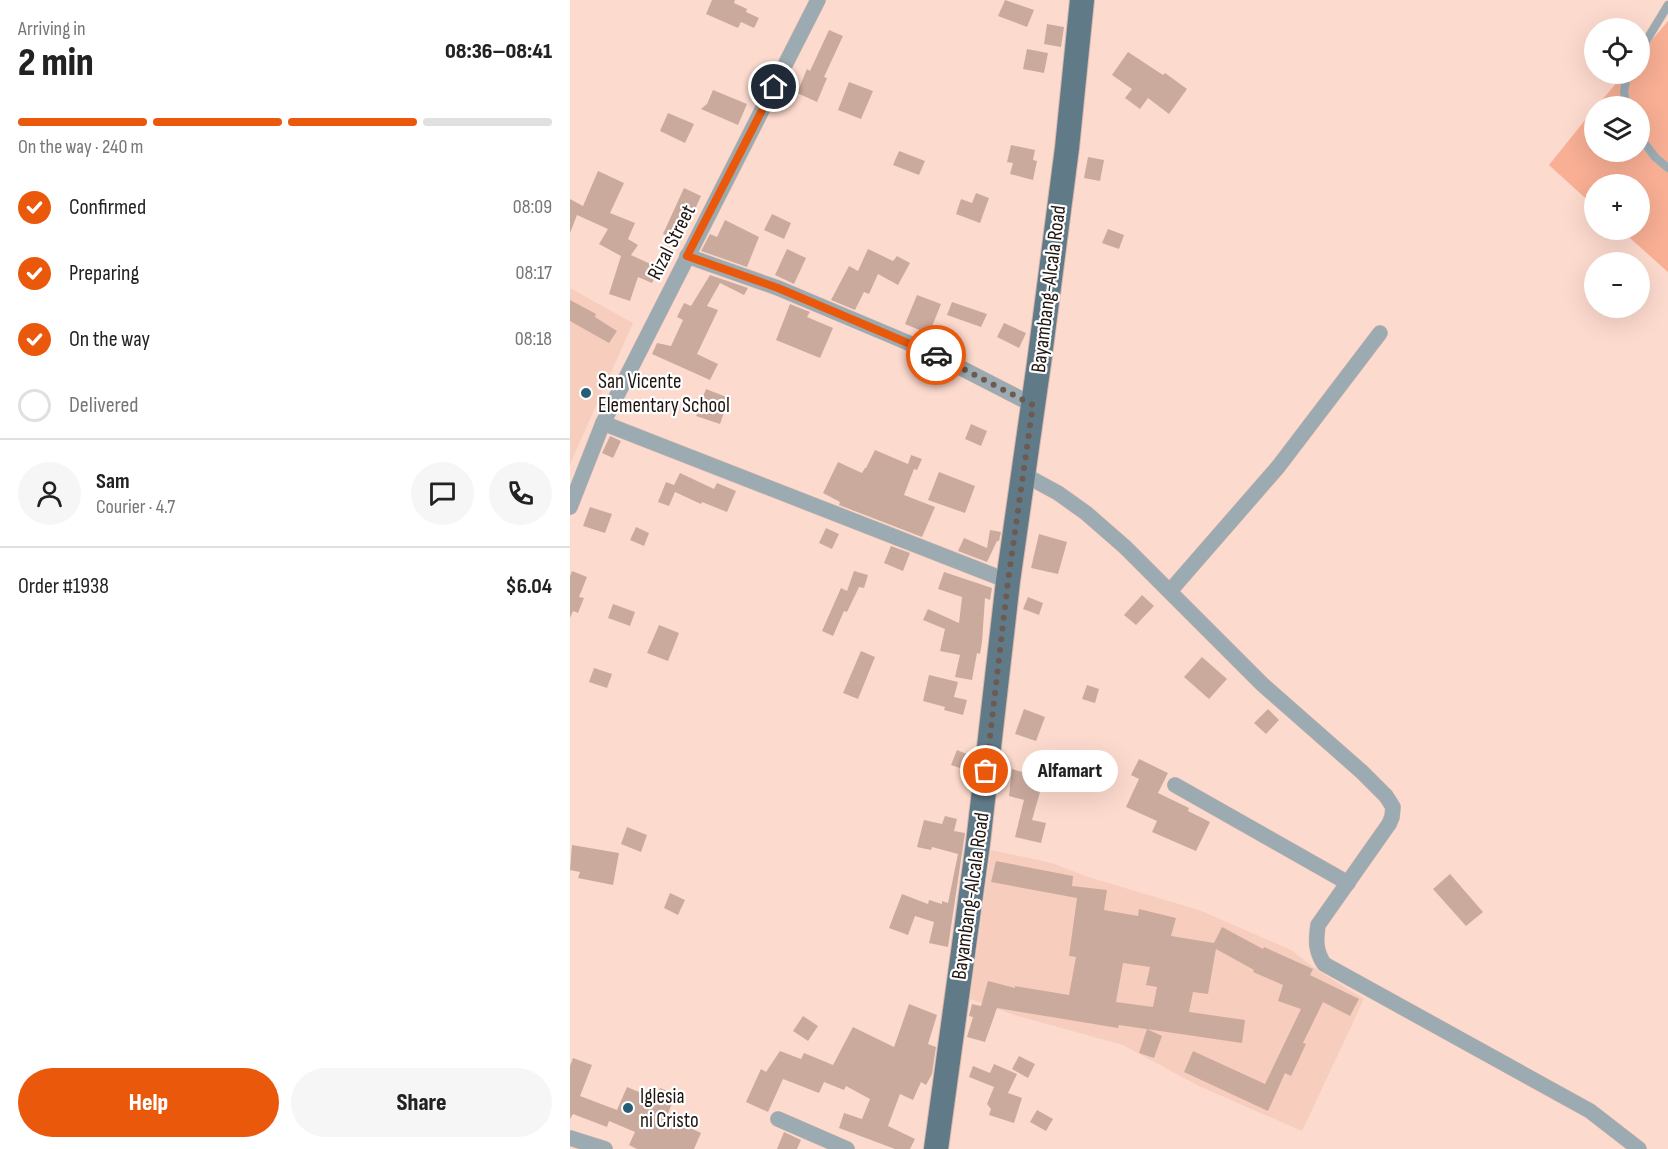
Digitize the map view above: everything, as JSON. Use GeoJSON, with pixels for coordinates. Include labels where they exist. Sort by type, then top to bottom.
{"type":"FeatureCollection","features":[{"type":"Feature","properties":{"kind":"main road","name":"Bayambang-Alcala Road"},"geometry":{"type":"LineString","coordinates":[[936,1149],[978,843],[1008,581],[1066,148],[1082,0]]}},
{"type":"Feature","properties":{"kind":"street","name":"Rizal Street"},"geometry":{"type":"LineString","coordinates":[[570,507],[603,423],[818,0]]}},
{"type":"Feature","properties":{"kind":"street"},"geometry":{"type":"LineString","coordinates":[[687,256],[778,288],[930,352],[1033,405]]}},
{"type":"Feature","properties":{"kind":"street"},"geometry":{"type":"LineString","coordinates":[[1170,591],[1278,467],[1380,333]]}},
{"type":"Feature","properties":{"kind":"street"},"geometry":{"type":"LineString","coordinates":[[603,423],[1008,581]]}},
{"type":"Feature","properties":{"kind":"street"},"geometry":{"type":"LineString","coordinates":[[1023,474],[1058,493],[1125,546],[1262,684],[1386,796],[1393,807],[1389,824],[1318,925],[1315,942],[1324,964],[1590,1112],[1639,1149]]}},
{"type":"Feature","properties":{"kind":"street"},"geometry":{"type":"LineString","coordinates":[[1175,785],[1348,883]]}},
{"type":"Feature","properties":{"kind":"street"},"geometry":{"type":"LineString","coordinates":[[778,1119],[847,1149]]}},
{"type":"Feature","properties":{"kind":"street"},"geometry":{"type":"LineString","coordinates":[[570,1138],[605,1149]]}},
{"type":"Feature","properties":{"kind":"lane"},"geometry":{"type":"LineString","coordinates":[[1650,35],[1668,5]]}},
{"type":"Feature","properties":{"kind":"lane"},"geometry":{"type":"LineString","coordinates":[[1650,150],[1668,168]]}},
{"type":"Feature","properties":{"kind":"shaded area"},"geometry":{"type":"Polygon","coordinates":[[[1668,21],[1668,272],[1650,256],[1650,252],[1646,252],[1632,240],[1650,240],[1650,174],[1584,174],[1584,197],[1549,165],[1584,121],[1584,162],[1650,162],[1650,96],[1605,96],[1616,84],[1650,84],[1650,42],[1668,21]]]}},
{"type":"Feature","properties":{"kind":"shaded area","name":"San Vicente Elementary School"},"geometry":{"type":"Polygon","coordinates":[[[570,288],[633,323],[570,464],[570,288]]]}},
{"type":"Feature","properties":{"kind":"shaded area"},"geometry":{"type":"Polygon","coordinates":[[[991,850],[1052,863],[1088,877],[1199,910],[1291,950],[1317,970],[1364,999],[1302,1131],[1199,1086],[1123,1045],[1014,1015],[970,999],[991,850]]]}},
{"type":"Feature","properties":{"kind":"building"},"geometry":{"type":"Polygon","coordinates":[[[712,0],[735,0],[734,3],[747,9],[746,12],[759,18],[754,28],[741,22],[738,28],[706,14],[712,0]]]}},
{"type":"Feature","properties":{"kind":"building"},"geometry":{"type":"Polygon","coordinates":[[[1005,0],[1034,10],[1027,27],[998,16],[1005,0]]]}},
{"type":"Feature","properties":{"kind":"building"},"geometry":{"type":"Polygon","coordinates":[[[1047,24],[1064,27],[1061,47],[1044,44],[1047,24]]]}},
{"type":"Feature","properties":{"kind":"building"},"geometry":{"type":"Polygon","coordinates":[[[829,30],[843,36],[824,77],[827,78],[817,102],[797,93],[807,69],[810,71],[829,30]]]}},
{"type":"Feature","properties":{"kind":"building"},"geometry":{"type":"Polygon","coordinates":[[[1027,49],[1048,53],[1044,73],[1023,69],[1027,49]]]}},
{"type":"Feature","properties":{"kind":"building"},"geometry":{"type":"Polygon","coordinates":[[[1128,52],[1163,75],[1165,73],[1187,89],[1169,114],[1148,98],[1140,109],[1125,98],[1132,89],[1112,75],[1128,52]]]}},
{"type":"Feature","properties":{"kind":"building"},"geometry":{"type":"Polygon","coordinates":[[[849,82],[873,91],[861,119],[838,110],[849,82]]]}},
{"type":"Feature","properties":{"kind":"building"},"geometry":{"type":"Polygon","coordinates":[[[713,90],[747,104],[738,125],[701,109],[707,104],[713,90]]]}},
{"type":"Feature","properties":{"kind":"building"},"geometry":{"type":"Polygon","coordinates":[[[668,113],[694,124],[685,143],[660,131],[668,113]]]}},
{"type":"Feature","properties":{"kind":"building"},"geometry":{"type":"Polygon","coordinates":[[[1011,145],[1035,150],[1033,160],[1037,161],[1033,180],[1010,174],[1013,163],[1007,162],[1011,145]]]}},
{"type":"Feature","properties":{"kind":"building"},"geometry":{"type":"Polygon","coordinates":[[[899,151],[925,161],[919,175],[893,165],[899,151]]]}},
{"type":"Feature","properties":{"kind":"building"},"geometry":{"type":"Polygon","coordinates":[[[1088,157],[1104,160],[1100,181],[1084,178],[1088,157]]]}},
{"type":"Feature","properties":{"kind":"building"},"geometry":{"type":"Polygon","coordinates":[[[598,171],[624,183],[610,213],[635,223],[628,239],[638,245],[631,255],[659,268],[652,283],[638,277],[630,301],[609,294],[621,256],[599,244],[608,229],[577,215],[570,233],[570,199],[583,206],[598,171]]]}},
{"type":"Feature","properties":{"kind":"building"},"geometry":{"type":"Polygon","coordinates":[[[684,188],[701,196],[680,242],[663,234],[684,188]]]}},
{"type":"Feature","properties":{"kind":"building"},"geometry":{"type":"Polygon","coordinates":[[[976,193],[989,198],[980,223],[956,214],[961,199],[972,203],[976,193]]]}},
{"type":"Feature","properties":{"kind":"building"},"geometry":{"type":"Polygon","coordinates":[[[772,214],[791,223],[784,239],[764,230],[772,214]]]}},
{"type":"Feature","properties":{"kind":"building"},"geometry":{"type":"Polygon","coordinates":[[[725,220],[759,237],[747,267],[701,251],[710,234],[717,237],[725,220]]]}},
{"type":"Feature","properties":{"kind":"building"},"geometry":{"type":"Polygon","coordinates":[[[1108,229],[1124,235],[1119,249],[1102,243],[1108,229]]]}},
{"type":"Feature","properties":{"kind":"building"},"geometry":{"type":"Polygon","coordinates":[[[787,249],[806,258],[794,284],[775,275],[787,249]]]}},
{"type":"Feature","properties":{"kind":"building"},"geometry":{"type":"Polygon","coordinates":[[[868,249],[893,261],[897,256],[910,263],[898,285],[878,274],[869,294],[864,292],[855,310],[831,300],[849,266],[858,271],[868,249]]]}},
{"type":"Feature","properties":{"kind":"building"},"geometry":{"type":"Polygon","coordinates":[[[710,275],[748,288],[744,295],[720,283],[707,306],[718,310],[697,354],[718,364],[710,380],[652,354],[657,343],[671,346],[683,320],[677,317],[684,303],[691,306],[710,275]]]}},
{"type":"Feature","properties":{"kind":"building"},"geometry":{"type":"Polygon","coordinates":[[[917,295],[941,304],[929,334],[905,324],[917,295]]]}},
{"type":"Feature","properties":{"kind":"building"},"geometry":{"type":"Polygon","coordinates":[[[570,300],[596,314],[595,317],[617,331],[609,343],[570,321],[570,300]]]}},
{"type":"Feature","properties":{"kind":"building"},"geometry":{"type":"Polygon","coordinates":[[[952,302],[987,314],[981,327],[947,315],[952,302]]]}},
{"type":"Feature","properties":{"kind":"building"},"geometry":{"type":"Polygon","coordinates":[[[790,304],[810,312],[807,317],[833,328],[820,358],[776,340],[790,304]]]}},
{"type":"Feature","properties":{"kind":"building"},"geometry":{"type":"Polygon","coordinates":[[[1004,323],[1026,333],[1019,348],[997,337],[1004,323]]]}},
{"type":"Feature","properties":{"kind":"building"},"geometry":{"type":"Polygon","coordinates":[[[706,389],[729,398],[720,424],[696,416],[706,389]]]}},
{"type":"Feature","properties":{"kind":"building"},"geometry":{"type":"Polygon","coordinates":[[[971,424],[987,431],[981,446],[965,439],[971,424]]]}},
{"type":"Feature","properties":{"kind":"building"},"geometry":{"type":"Polygon","coordinates":[[[610,436],[621,441],[613,458],[602,453],[610,436]]]}},
{"type":"Feature","properties":{"kind":"building"},"geometry":{"type":"Polygon","coordinates":[[[875,450],[908,464],[911,455],[922,459],[917,470],[914,469],[904,495],[935,507],[922,537],[839,505],[840,502],[823,493],[838,462],[862,473],[875,450]]]}},
{"type":"Feature","properties":{"kind":"building"},"geometry":{"type":"Polygon","coordinates":[[[939,472],[975,486],[965,513],[928,500],[939,472]]]}},
{"type":"Feature","properties":{"kind":"building"},"geometry":{"type":"Polygon","coordinates":[[[680,473],[714,489],[717,483],[736,491],[727,512],[702,502],[701,504],[675,492],[669,506],[658,502],[666,482],[674,485],[680,473]]]}},
{"type":"Feature","properties":{"kind":"building"},"geometry":{"type":"Polygon","coordinates":[[[590,507],[612,514],[605,533],[583,526],[590,507]]]}},
{"type":"Feature","properties":{"kind":"building"},"geometry":{"type":"Polygon","coordinates":[[[636,527],[649,533],[644,546],[630,540],[636,527]]]}},
{"type":"Feature","properties":{"kind":"building"},"geometry":{"type":"Polygon","coordinates":[[[826,528],[839,534],[832,549],[819,543],[826,528]]]}},
{"type":"Feature","properties":{"kind":"building"},"geometry":{"type":"Polygon","coordinates":[[[990,530],[1001,532],[999,541],[987,562],[958,551],[964,538],[987,548],[990,530]]]}},
{"type":"Feature","properties":{"kind":"building"},"geometry":{"type":"Polygon","coordinates":[[[1039,534],[1067,542],[1058,574],[1031,568],[1039,534]]]}},
{"type":"Feature","properties":{"kind":"building"},"geometry":{"type":"Polygon","coordinates":[[[891,546],[910,553],[903,571],[884,563],[891,546]]]}},
{"type":"Feature","properties":{"kind":"building"},"geometry":{"type":"Polygon","coordinates":[[[572,571],[587,577],[579,597],[584,598],[578,613],[573,611],[570,618],[570,576],[572,571]]]}},
{"type":"Feature","properties":{"kind":"building"},"geometry":{"type":"Polygon","coordinates":[[[854,571],[868,575],[864,588],[859,587],[847,612],[844,611],[833,636],[822,631],[841,588],[847,591],[854,571]]]}},
{"type":"Feature","properties":{"kind":"building"},"geometry":{"type":"Polygon","coordinates":[[[944,572],[992,588],[990,600],[985,598],[982,642],[980,654],[977,653],[972,680],[955,677],[960,655],[940,651],[945,629],[923,620],[928,609],[959,623],[962,597],[938,589],[944,572]]]}},
{"type":"Feature","properties":{"kind":"building"},"geometry":{"type":"Polygon","coordinates":[[[1142,595],[1154,606],[1136,625],[1124,615],[1142,595]]]}},
{"type":"Feature","properties":{"kind":"building"},"geometry":{"type":"Polygon","coordinates":[[[1028,597],[1043,603],[1039,615],[1023,609],[1028,597]]]}},
{"type":"Feature","properties":{"kind":"building"},"geometry":{"type":"Polygon","coordinates":[[[613,604],[635,612],[630,626],[608,618],[613,604]]]}},
{"type":"Feature","properties":{"kind":"building"},"geometry":{"type":"Polygon","coordinates":[[[659,625],[679,633],[668,661],[647,653],[659,625]]]}},
{"type":"Feature","properties":{"kind":"building"},"geometry":{"type":"Polygon","coordinates":[[[861,651],[875,657],[858,699],[843,693],[861,651]]]}},
{"type":"Feature","properties":{"kind":"building"},"geometry":{"type":"Polygon","coordinates":[[[1202,657],[1227,679],[1209,699],[1184,677],[1202,657]]]}},
{"type":"Feature","properties":{"kind":"building"},"geometry":{"type":"Polygon","coordinates":[[[594,668],[612,674],[607,688],[589,682],[594,668]]]}},
{"type":"Feature","properties":{"kind":"building"},"geometry":{"type":"Polygon","coordinates":[[[929,675],[958,682],[954,697],[967,700],[963,715],[923,701],[929,675]]]}},
{"type":"Feature","properties":{"kind":"building"},"geometry":{"type":"Polygon","coordinates":[[[1087,685],[1099,689],[1095,703],[1082,699],[1087,685]]]}},
{"type":"Feature","properties":{"kind":"building"},"geometry":{"type":"Polygon","coordinates":[[[1024,709],[1045,717],[1036,741],[1015,734],[1024,709]]]}},
{"type":"Feature","properties":{"kind":"building"},"geometry":{"type":"Polygon","coordinates":[[[1268,709],[1279,720],[1266,734],[1254,723],[1268,709]]]}},
{"type":"Feature","properties":{"kind":"building"},"geometry":{"type":"Polygon","coordinates":[[[957,750],[974,757],[972,772],[951,765],[957,750]]]}},
{"type":"Feature","properties":{"kind":"building"},"geometry":{"type":"Polygon","coordinates":[[[1139,759],[1168,773],[1158,793],[1189,808],[1188,811],[1210,822],[1196,851],[1152,832],[1157,821],[1126,807],[1139,779],[1131,775],[1139,759]]]}},
{"type":"Feature","properties":{"kind":"building"},"geometry":{"type":"Polygon","coordinates":[[[1012,769],[1044,778],[1032,820],[1046,823],[1041,843],[1015,837],[1024,800],[1009,796],[1012,769]]]}},
{"type":"Feature","properties":{"kind":"building"},"geometry":{"type":"Polygon","coordinates":[[[945,816],[957,819],[954,831],[965,833],[948,947],[929,943],[934,922],[915,916],[908,935],[889,928],[902,894],[928,904],[929,900],[942,904],[942,901],[948,903],[958,854],[932,847],[931,850],[917,847],[924,820],[942,824],[945,816]]]}},
{"type":"Feature","properties":{"kind":"building"},"geometry":{"type":"Polygon","coordinates":[[[627,827],[647,835],[641,852],[621,844],[627,827]]]}},
{"type":"Feature","properties":{"kind":"building"},"geometry":{"type":"Polygon","coordinates":[[[572,845],[619,853],[613,885],[578,878],[580,872],[570,870],[572,845]]]}},
{"type":"Feature","properties":{"kind":"building"},"geometry":{"type":"Polygon","coordinates":[[[996,861],[1073,876],[1072,886],[1107,890],[1104,910],[1138,916],[1139,909],[1176,918],[1171,936],[1214,943],[1222,927],[1263,949],[1264,947],[1313,969],[1310,975],[1359,999],[1350,1016],[1323,1002],[1303,1043],[1306,1044],[1291,1076],[1285,1073],[1268,1111],[1184,1072],[1193,1051],[1265,1084],[1301,1009],[1278,1001],[1283,985],[1253,972],[1254,970],[1216,949],[1208,994],[1193,992],[1189,1012],[1245,1020],[1242,1043],[1119,1025],[1118,1028],[997,1008],[985,1042],[967,1037],[973,1017],[969,1016],[972,1004],[981,1006],[988,981],[1015,988],[1015,986],[1069,995],[1076,957],[1069,956],[1077,898],[991,882],[996,861]],[[1123,963],[1116,1002],[1153,1007],[1157,987],[1146,985],[1150,967],[1123,963]]]}},
{"type":"Feature","properties":{"kind":"building"},"geometry":{"type":"Polygon","coordinates":[[[1450,874],[1483,912],[1466,926],[1433,889],[1450,874]]]}},
{"type":"Feature","properties":{"kind":"building"},"geometry":{"type":"Polygon","coordinates":[[[670,893],[685,900],[678,915],[664,908],[670,893]]]}},
{"type":"Feature","properties":{"kind":"building"},"geometry":{"type":"Polygon","coordinates":[[[909,1004],[937,1015],[928,1044],[936,1047],[932,1074],[926,1085],[921,1082],[913,1100],[900,1094],[888,1126],[915,1139],[910,1149],[895,1149],[839,1128],[844,1113],[862,1119],[870,1099],[846,1086],[844,1090],[824,1082],[819,1093],[783,1079],[768,1112],[746,1102],[761,1069],[766,1072],[780,1051],[801,1059],[804,1053],[833,1065],[853,1027],[894,1047],[909,1004]]]}},
{"type":"Feature","properties":{"kind":"building"},"geometry":{"type":"Polygon","coordinates":[[[803,1016],[818,1026],[808,1041],[793,1031],[803,1016]]]}},
{"type":"Feature","properties":{"kind":"building"},"geometry":{"type":"Polygon","coordinates":[[[1147,1029],[1162,1036],[1154,1058],[1139,1053],[1147,1029]]]}},
{"type":"Feature","properties":{"kind":"building"},"geometry":{"type":"Polygon","coordinates":[[[1019,1056],[1035,1064],[1028,1078],[1012,1069],[1019,1056]]]}},
{"type":"Feature","properties":{"kind":"building"},"geometry":{"type":"Polygon","coordinates":[[[573,1058],[592,1065],[580,1096],[617,1110],[627,1087],[656,1099],[660,1088],[675,1094],[667,1117],[701,1133],[694,1149],[637,1149],[629,1145],[635,1132],[609,1121],[607,1127],[573,1114],[570,1119],[570,1066],[573,1058]]]}},
{"type":"Feature","properties":{"kind":"building"},"geometry":{"type":"Polygon","coordinates":[[[994,1064],[1017,1074],[1008,1093],[1022,1098],[1014,1123],[989,1115],[991,1109],[987,1104],[994,1087],[969,1077],[973,1066],[990,1073],[994,1064]]]}},
{"type":"Feature","properties":{"kind":"building"},"geometry":{"type":"Polygon","coordinates":[[[1037,1110],[1053,1119],[1046,1131],[1030,1122],[1037,1110]]]}},
{"type":"Feature","properties":{"kind":"building"},"geometry":{"type":"Polygon","coordinates":[[[784,1132],[801,1140],[797,1149],[777,1149],[784,1132]]]}},
{"type":"Feature","properties":{"kind":"way so far"},"geometry":{"type":"LineString","coordinates":[[936,355],[1033,405],[1020,487],[986,771]]}},
{"type":"Feature","properties":{"kind":"place","name":"San Vicente Elementary School"},"geometry":{"type":"Point","coordinates":[586,393]}},
{"type":"Feature","properties":{"kind":"place","name":"Alfamart"},"geometry":{"type":"Point","coordinates":[986,771]}},
{"type":"Feature","properties":{"kind":"place","name":"Iglesia ni Cristo"},"geometry":{"type":"Point","coordinates":[628,1108]}},
{"type":"Feature","properties":{"kind":"route"},"geometry":{"type":"LineString","coordinates":[[774,87],[687,256],[778,288],[936,355]]}}]}
